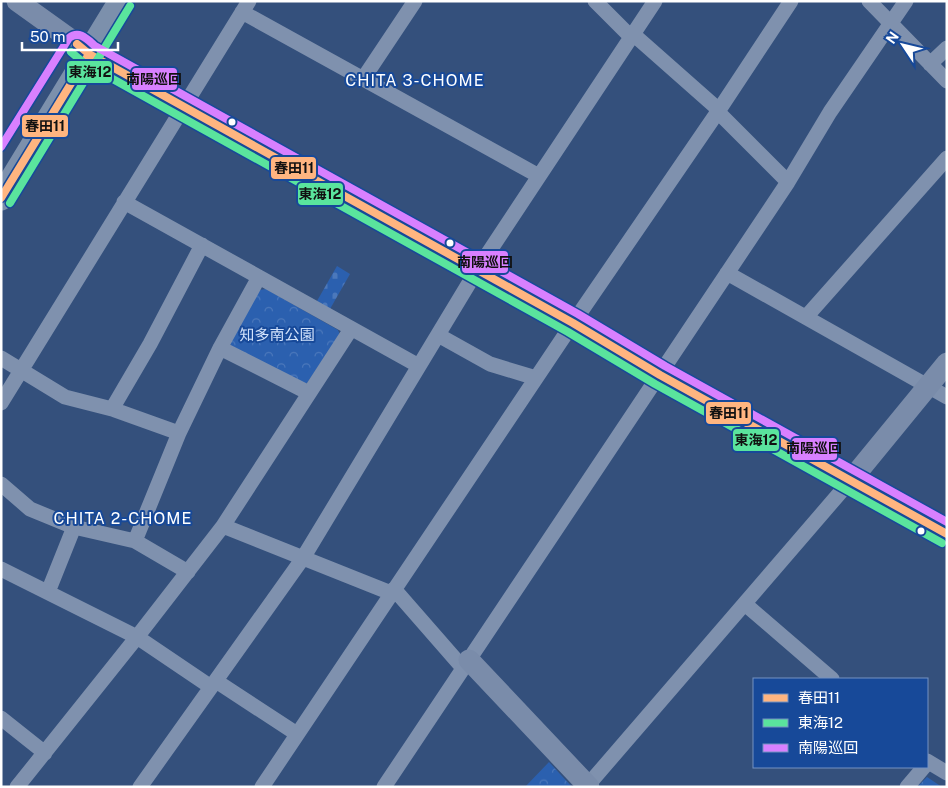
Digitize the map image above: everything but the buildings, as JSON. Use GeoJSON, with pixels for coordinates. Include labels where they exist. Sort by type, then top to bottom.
{"type":"FeatureCollection","features":[{"type":"Feature","properties":{"kind":"main road"},"geometry":{"type":"LineString","coordinates":[[1,198],[83,49],[103,1]]}},
{"type":"Feature","properties":{"kind":"main road"},"geometry":{"type":"LineString","coordinates":[[1,166],[83,49],[121,1]]}},
{"type":"Feature","properties":{"kind":"street"},"geometry":{"type":"LineString","coordinates":[[16,1],[83,49],[572,323],[660,375],[947,534]]}},
{"type":"Feature","properties":{"kind":"street"},"geometry":{"type":"LineString","coordinates":[[363,79],[415,1]]}},
{"type":"Feature","properties":{"kind":"street"},"geometry":{"type":"LineString","coordinates":[[594,1],[718,111],[788,182]]}},
{"type":"Feature","properties":{"kind":"street"},"geometry":{"type":"LineString","coordinates":[[140,787],[303,558],[477,270],[655,1]]}},
{"type":"Feature","properties":{"kind":"street"},"geometry":{"type":"LineString","coordinates":[[262,787],[572,323],[791,1]]}},
{"type":"Feature","properties":{"kind":"street"},"geometry":{"type":"LineString","coordinates":[[869,1],[947,81]]}},
{"type":"Feature","properties":{"kind":"street"},"geometry":{"type":"LineString","coordinates":[[391,784],[466,664],[728,273],[788,182],[830,112],[906,1]]}},
{"type":"Feature","properties":{"kind":"street"},"geometry":{"type":"LineString","coordinates":[[1,404],[246,7],[363,79],[538,176]]}},
{"type":"Feature","properties":{"kind":"street"},"geometry":{"type":"LineString","coordinates":[[930,64],[947,48]]}},
{"type":"Feature","properties":{"kind":"street"},"geometry":{"type":"LineString","coordinates":[[806,317],[947,158]]}},
{"type":"Feature","properties":{"kind":"street"},"geometry":{"type":"LineString","coordinates":[[124,202],[419,366]]}},
{"type":"Feature","properties":{"kind":"street"},"geometry":{"type":"LineString","coordinates":[[112,409],[150,344],[202,245]]}},
{"type":"Feature","properties":{"kind":"street"},"geometry":{"type":"LineString","coordinates":[[728,273],[947,397]]}},
{"type":"Feature","properties":{"kind":"street"},"geometry":{"type":"LineString","coordinates":[[134,541],[179,433],[220,348],[259,277]]}},
{"type":"Feature","properties":{"kind":"street"},"geometry":{"type":"LineString","coordinates":[[17,787],[223,526],[351,329]]}},
{"type":"Feature","properties":{"kind":"street"},"geometry":{"type":"LineString","coordinates":[[438,335],[490,364],[536,378]]}},
{"type":"Feature","properties":{"kind":"street"},"geometry":{"type":"LineString","coordinates":[[220,348],[309,394]]}},
{"type":"Feature","properties":{"kind":"street"},"geometry":{"type":"LineString","coordinates":[[1,358],[64,397],[112,409],[179,433]]}},
{"type":"Feature","properties":{"kind":"street"},"geometry":{"type":"LineString","coordinates":[[223,526],[393,591],[589,786],[851,480],[947,362]]}},
{"type":"Feature","properties":{"kind":"street"},"geometry":{"type":"LineString","coordinates":[[1,484],[30,509],[74,527],[134,541],[188,572]]}},
{"type":"Feature","properties":{"kind":"street"},"geometry":{"type":"LineString","coordinates":[[48,592],[74,527]]}},
{"type":"Feature","properties":{"kind":"street"},"geometry":{"type":"LineString","coordinates":[[1,569],[137,637],[297,734]]}},
{"type":"Feature","properties":{"kind":"street"},"geometry":{"type":"LineString","coordinates":[[744,604],[831,678]]}},
{"type":"Feature","properties":{"kind":"street"},"geometry":{"type":"LineString","coordinates":[[1,718],[45,753]]}},
{"type":"Feature","properties":{"kind":"street"},"geometry":{"type":"LineString","coordinates":[[928,764],[947,773]]}},
{"type":"Feature","properties":{"kind":"street"},"geometry":{"type":"LineString","coordinates":[[907,787],[924,768]]}},
{"type":"Feature","properties":{"kind":"green space"},"geometry":{"type":"Polygon","coordinates":[[[337,266],[350,274],[330,309],[317,301],[337,266]]]}},
{"type":"Feature","properties":{"kind":"green space","name":"知多南公園"},"geometry":{"type":"Polygon","coordinates":[[[266,289],[338,330],[340,335],[307,383],[301,384],[232,349],[230,343],[259,290],[266,289]]]}},
{"type":"Feature","properties":{"kind":"green space"},"geometry":{"type":"Polygon","coordinates":[[[549,762],[572,787],[525,787],[549,762]]]}},
{"type":"Feature","properties":{"kind":"green space"},"geometry":{"type":"Polygon","coordinates":[[[927,777],[942,787],[917,787],[927,777]]]}},
{"type":"Feature","properties":{"kind":"transit line","name":"東海12"},"geometry":{"type":"LineString","coordinates":[[10,203],[130,6]]}},
{"type":"Feature","properties":{"kind":"transit line","name":"南陽巡回"},"geometry":{"type":"LineString","coordinates":[[1,147],[69,38],[76,35],[83,36],[95,46],[578,314],[665,366],[947,522]]}},
{"type":"Feature","properties":{"kind":"transit line","name":"春田11"},"geometry":{"type":"LineString","coordinates":[[77,44],[89,54],[573,323],[660,375],[947,534]]}},
{"type":"Feature","properties":{"kind":"transit line","name":"東海12"},"geometry":{"type":"LineString","coordinates":[[71,52],[84,63],[568,332],[655,384],[942,543]]}},
{"type":"Feature","properties":{"kind":"transit line","name":"春田11"},"geometry":{"type":"LineString","coordinates":[[1,198],[89,54]]}},
{"type":"Feature","properties":{"kind":"district","name":"CHITA 3-CHOME"},"geometry":{"type":"Point","coordinates":[415,80]}},
{"type":"Feature","properties":{"kind":"district","name":"CHITA 2-CHOME"},"geometry":{"type":"Point","coordinates":[123,518]}}]}
